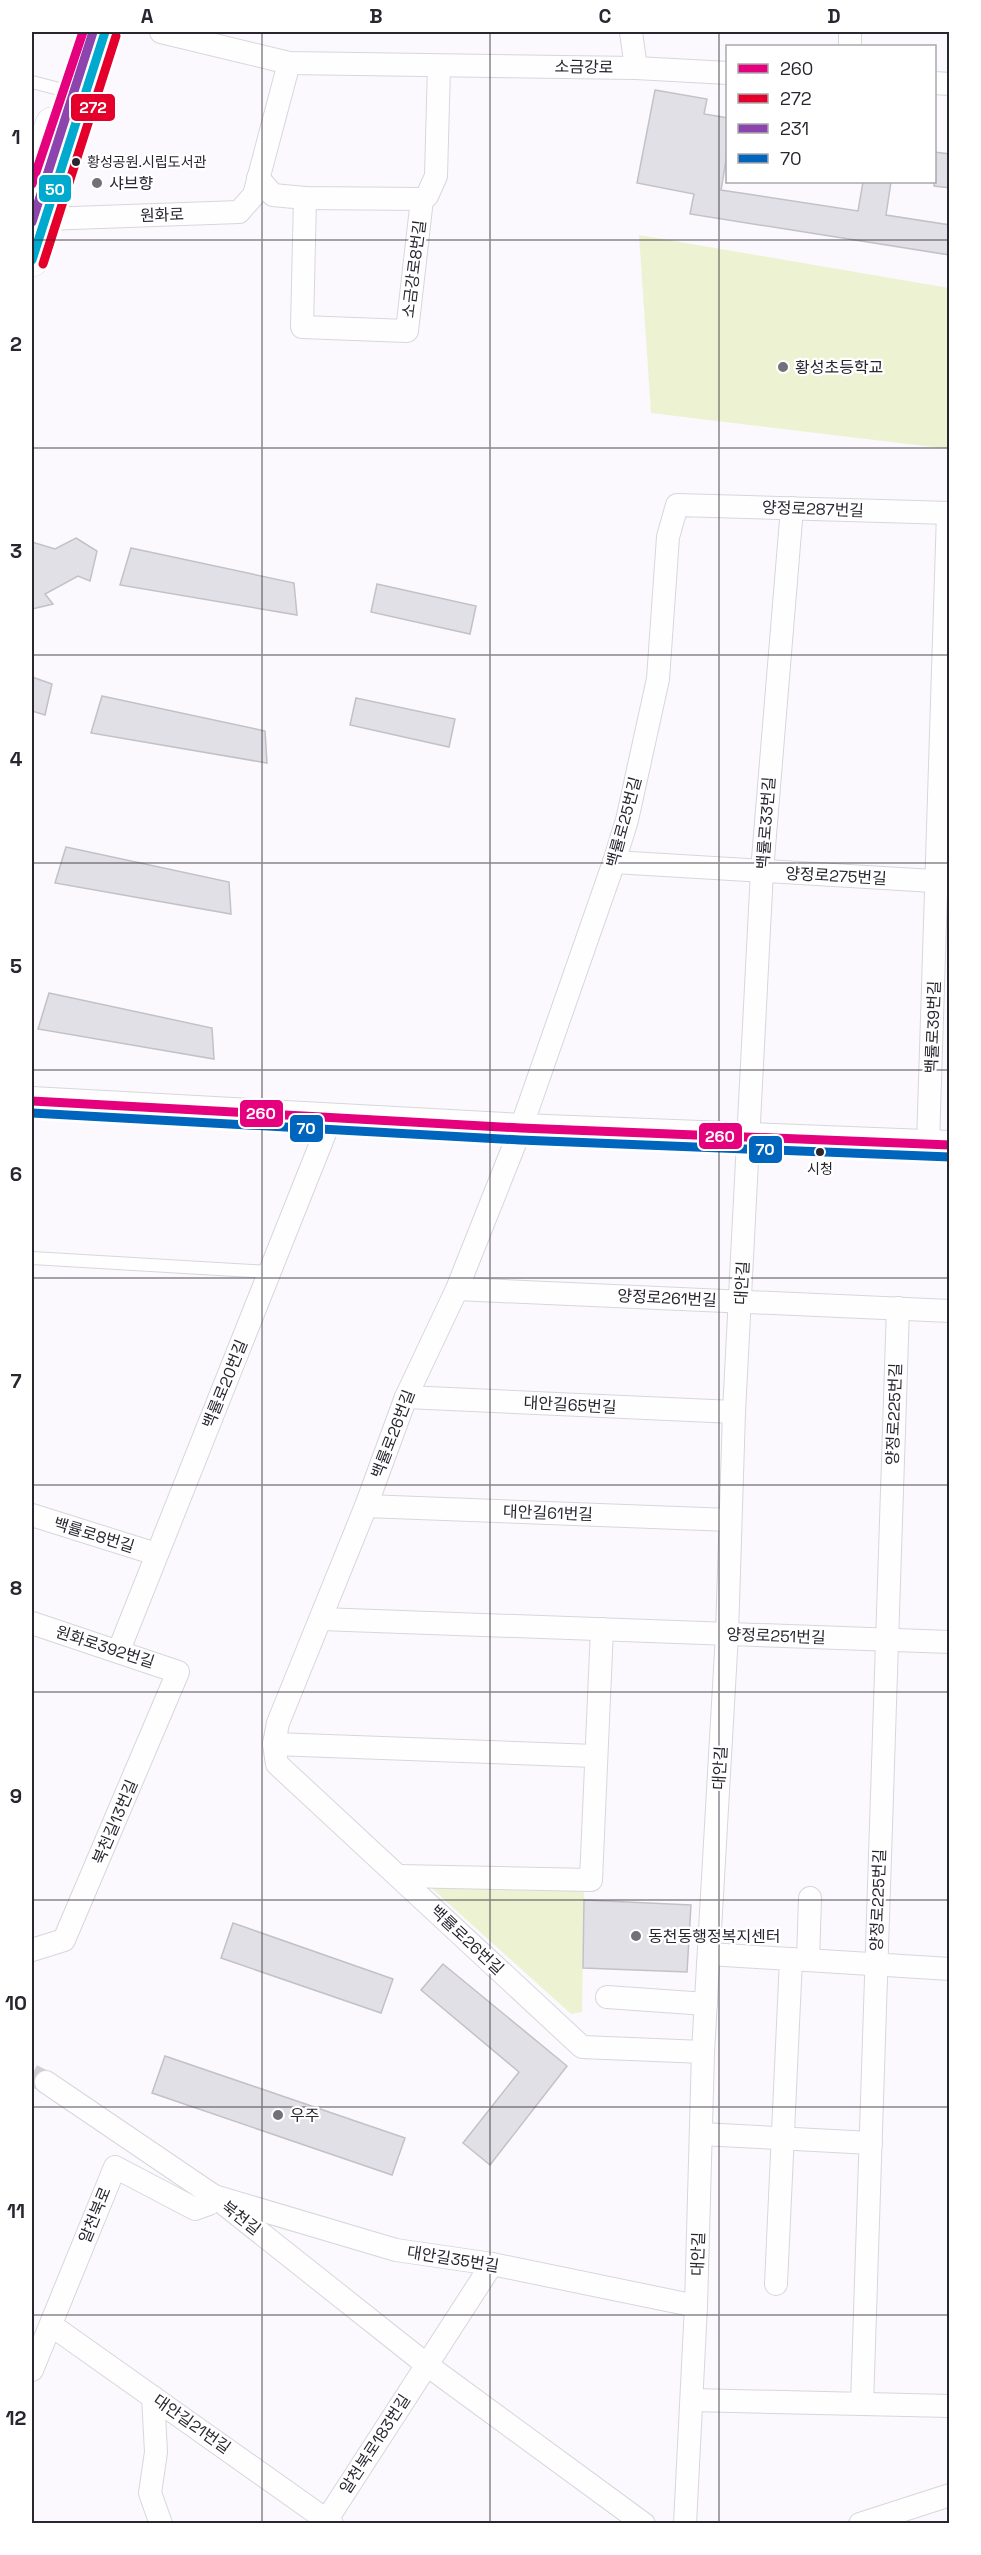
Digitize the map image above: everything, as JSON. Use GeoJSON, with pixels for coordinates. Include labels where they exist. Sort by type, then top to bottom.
{"type":"FeatureCollection","features":[{"type":"Feature","properties":{"kind":"main road"},"geometry":{"type":"LineString","coordinates":[[32,184],[83,32]]}},
{"type":"Feature","properties":{"kind":"main road"},"geometry":{"type":"LineString","coordinates":[[32,260],[105,32]]}},
{"type":"Feature","properties":{"kind":"street","name":"소금강로"},"geometry":{"type":"LineString","coordinates":[[161,32],[289,63],[636,68],[726,73]]}},
{"type":"Feature","properties":{"kind":"street"},"geometry":{"type":"LineString","coordinates":[[630,32],[636,68]]}},
{"type":"Feature","properties":{"kind":"street"},"geometry":{"type":"LineString","coordinates":[[258,178],[289,63]]}},
{"type":"Feature","properties":{"kind":"street"},"geometry":{"type":"LineString","coordinates":[[422,199],[427,196],[436,176],[440,66]]}},
{"type":"Feature","properties":{"kind":"street","name":"원화로"},"geometry":{"type":"LineString","coordinates":[[45,219],[239,212],[254,195],[258,178]]}},
{"type":"Feature","properties":{"kind":"street","name":"소금강로8번길"},"geometry":{"type":"LineString","coordinates":[[258,178],[273,195],[305,198],[422,199],[406,331],[302,327],[305,198]]}},
{"type":"Feature","properties":{"kind":"street","name":"양정로287번길"},"geometry":{"type":"LineString","coordinates":[[676,505],[949,513]]}},
{"type":"Feature","properties":{"kind":"street","name":"백률로25번길"},"geometry":{"type":"LineString","coordinates":[[521,1128],[627,820],[658,679],[668,537],[676,505]]}},
{"type":"Feature","properties":{"kind":"street","name":"백률로33번길"},"geometry":{"type":"LineString","coordinates":[[750,1138],[762,871],[792,508]]}},
{"type":"Feature","properties":{"kind":"street","name":"백률로39번길"},"geometry":{"type":"LineString","coordinates":[[939,1145],[949,513]]}},
{"type":"Feature","properties":{"kind":"street","name":"양정로275번길"},"geometry":{"type":"LineString","coordinates":[[614,862],[944,882]]}},
{"type":"Feature","properties":{"kind":"street"},"geometry":{"type":"LineString","coordinates":[[32,1101],[521,1128],[939,1145]]}},
{"type":"Feature","properties":{"kind":"street","name":"백률로20번길"},"geometry":{"type":"LineString","coordinates":[[119,1650],[331,1118]]}},
{"type":"Feature","properties":{"kind":"street","name":"백률로26번길"},"geometry":{"type":"LineString","coordinates":[[521,1128],[457,1289],[406,1397],[366,1506],[278,1723],[274,1744],[278,1764],[582,2047],[704,2052]]}},
{"type":"Feature","properties":{"kind":"street","name":"대안길"},"geometry":{"type":"LineString","coordinates":[[685,2523],[696,2306],[706,2004],[727,1634],[734,1412],[750,1138]]}},
{"type":"Feature","properties":{"kind":"street","name":"양정로261번길"},"geometry":{"type":"LineString","coordinates":[[457,1289],[950,1311]]}},
{"type":"Feature","properties":{"kind":"street","name":"양정로225번길"},"geometry":{"type":"LineString","coordinates":[[862,2404],[885,1640],[898,1308]]}},
{"type":"Feature","properties":{"kind":"street","name":"대안길65번길"},"geometry":{"type":"LineString","coordinates":[[406,1397],[734,1412]]}},
{"type":"Feature","properties":{"kind":"street","name":"대안길61번길"},"geometry":{"type":"LineString","coordinates":[[366,1506],[730,1520]]}},
{"type":"Feature","properties":{"kind":"street","name":"백률로8번길"},"geometry":{"type":"LineString","coordinates":[[32,1515],[156,1554]]}},
{"type":"Feature","properties":{"kind":"street","name":"양정로251번길"},"geometry":{"type":"LineString","coordinates":[[321,1619],[950,1642]]}},
{"type":"Feature","properties":{"kind":"street","name":"원화로392번길"},"geometry":{"type":"LineString","coordinates":[[32,1623],[119,1650],[178,1672]]}},
{"type":"Feature","properties":{"kind":"street"},"geometry":{"type":"LineString","coordinates":[[399,1876],[591,1880],[602,1629]]}},
{"type":"Feature","properties":{"kind":"street","name":"북천길13번길"},"geometry":{"type":"LineString","coordinates":[[32,1950],[64,1940],[178,1672]]}},
{"type":"Feature","properties":{"kind":"street"},"geometry":{"type":"LineString","coordinates":[[274,1744],[595,1756]]}},
{"type":"Feature","properties":{"kind":"street"},"geometry":{"type":"LineString","coordinates":[[776,2284],[784,2139],[799,1959],[810,1898]]}},
{"type":"Feature","properties":{"kind":"street"},"geometry":{"type":"LineString","coordinates":[[709,1954],[950,1969]]}},
{"type":"Feature","properties":{"kind":"street"},"geometry":{"type":"LineString","coordinates":[[607,1997],[706,2004]]}},
{"type":"Feature","properties":{"kind":"street","name":"북천길"},"geometry":{"type":"LineString","coordinates":[[46,2082],[214,2196],[427,2365],[644,2523]]}},
{"type":"Feature","properties":{"kind":"street"},"geometry":{"type":"LineString","coordinates":[[701,2134],[871,2143]]}},
{"type":"Feature","properties":{"kind":"street","name":"알천북로"},"geometry":{"type":"LineString","coordinates":[[32,2370],[115,2167],[195,2209],[209,2204],[214,2196]]}},
{"type":"Feature","properties":{"kind":"street","name":"대안길35번길"},"geometry":{"type":"LineString","coordinates":[[214,2196],[396,2250],[492,2264],[696,2306]]}},
{"type":"Feature","properties":{"kind":"street"},"geometry":{"type":"LineString","coordinates":[[427,2365],[492,2264]]}},
{"type":"Feature","properties":{"kind":"street","name":"대안길21번길"},"geometry":{"type":"LineString","coordinates":[[51,2325],[328,2522]]}},
{"type":"Feature","properties":{"kind":"street","name":"알천북로183번길"},"geometry":{"type":"LineString","coordinates":[[328,2522],[427,2365]]}},
{"type":"Feature","properties":{"kind":"street"},"geometry":{"type":"LineString","coordinates":[[153,2397],[156,2452],[150,2493],[161,2523]]}},
{"type":"Feature","properties":{"kind":"street"},"geometry":{"type":"LineString","coordinates":[[692,2400],[950,2406]]}},
{"type":"Feature","properties":{"kind":"street"},"geometry":{"type":"LineString","coordinates":[[860,2523],[914,2516],[950,2495]]}},
{"type":"Feature","properties":{"kind":"lane"},"geometry":{"type":"LineString","coordinates":[[32,82],[63,90]]}},
{"type":"Feature","properties":{"kind":"lane"},"geometry":{"type":"LineString","coordinates":[[32,1258],[269,1272]]}},
{"type":"Feature","properties":{"kind":"green space"},"geometry":{"type":"Polygon","coordinates":[[[639,235],[949,288],[949,449],[651,413],[639,235]]]}},
{"type":"Feature","properties":{"kind":"green space"},"geometry":{"type":"Polygon","coordinates":[[[418,1876],[576,1886],[584,1893],[582,2012],[571,2014],[418,1876]]]}},
{"type":"Feature","properties":{"kind":"building"},"geometry":{"type":"Polygon","coordinates":[[[655,90],[707,99],[704,114],[726,118],[726,161],[721,190],[858,211],[863,183],[891,183],[886,215],[950,225],[950,255],[690,214],[694,194],[637,183],[655,90]]]}},
{"type":"Feature","properties":{"kind":"building"},"geometry":{"type":"Polygon","coordinates":[[[936,152],[950,154],[950,188],[934,186],[936,183],[936,152]]]}},
{"type":"Feature","properties":{"kind":"building"},"geometry":{"type":"Polygon","coordinates":[[[76,538],[97,551],[90,581],[78,576],[45,594],[53,604],[32,609],[32,542],[55,549],[76,538]]]}},
{"type":"Feature","properties":{"kind":"building"},"geometry":{"type":"Polygon","coordinates":[[[131,548],[294,583],[297,615],[120,585],[131,548]]]}},
{"type":"Feature","properties":{"kind":"building"},"geometry":{"type":"Polygon","coordinates":[[[377,584],[476,606],[470,634],[371,612],[377,584]]]}},
{"type":"Feature","properties":{"kind":"building"},"geometry":{"type":"Polygon","coordinates":[[[32,677],[52,684],[45,715],[32,711],[32,677]]]}},
{"type":"Feature","properties":{"kind":"building"},"geometry":{"type":"Polygon","coordinates":[[[102,696],[265,731],[267,763],[91,733],[102,696]]]}},
{"type":"Feature","properties":{"kind":"building"},"geometry":{"type":"Polygon","coordinates":[[[356,698],[455,719],[449,747],[350,725],[356,698]]]}},
{"type":"Feature","properties":{"kind":"building"},"geometry":{"type":"Polygon","coordinates":[[[66,847],[229,882],[231,914],[55,883],[66,847]]]}},
{"type":"Feature","properties":{"kind":"building"},"geometry":{"type":"Polygon","coordinates":[[[49,993],[212,1028],[214,1059],[38,1029],[49,993]]]}},
{"type":"Feature","properties":{"kind":"building","name":"동천동행정복지센터"},"geometry":{"type":"Polygon","coordinates":[[[584,1900],[691,1905],[687,1972],[583,1968],[584,1900]]]}},
{"type":"Feature","properties":{"kind":"building"},"geometry":{"type":"Polygon","coordinates":[[[233,1923],[393,1979],[381,2013],[221,1958],[233,1923]]]}},
{"type":"Feature","properties":{"kind":"building"},"geometry":{"type":"Polygon","coordinates":[[[443,1964],[567,2066],[490,2165],[463,2143],[519,2072],[421,1990],[443,1964]]]}},
{"type":"Feature","properties":{"kind":"building","name":"우주"},"geometry":{"type":"Polygon","coordinates":[[[165,2056],[405,2138],[392,2175],[152,2093],[165,2056]]]}},
{"type":"Feature","properties":{"kind":"tunnel"},"geometry":{"type":"LineString","coordinates":[[32,2075],[46,2082]]}},
{"type":"Feature","properties":{"kind":"transit line","name":"260"},"geometry":{"type":"LineString","coordinates":[[32,184],[83,32]]}},
{"type":"Feature","properties":{"kind":"transit line","name":"231"},"geometry":{"type":"LineString","coordinates":[[32,222],[93,32]]}},
{"type":"Feature","properties":{"kind":"transit line","name":"50"},"geometry":{"type":"LineString","coordinates":[[32,260],[105,32]]}},
{"type":"Feature","properties":{"kind":"transit line","name":"272"},"geometry":{"type":"LineString","coordinates":[[43,264],[116,36]]}},
{"type":"Feature","properties":{"kind":"transit line","name":"260"},"geometry":{"type":"LineString","coordinates":[[32,1101],[521,1128],[950,1145]]}},
{"type":"Feature","properties":{"kind":"transit line","name":"70"},"geometry":{"type":"LineString","coordinates":[[32,1113],[520,1140],[950,1157]]}},
{"type":"Feature","properties":{"kind":"place","name":"황성공원.시립도서관"},"geometry":{"type":"Point","coordinates":[76,162]}},
{"type":"Feature","properties":{"kind":"place","name":"샤브향"},"geometry":{"type":"Point","coordinates":[97,183]}},
{"type":"Feature","properties":{"kind":"place","name":"황성초등학교"},"geometry":{"type":"Point","coordinates":[783,367]}},
{"type":"Feature","properties":{"kind":"place","name":"시청"},"geometry":{"type":"Point","coordinates":[820,1152]}},
{"type":"Feature","properties":{"kind":"place","name":"동천동행정복지센터"},"geometry":{"type":"Point","coordinates":[636,1936]}},
{"type":"Feature","properties":{"kind":"place","name":"우주"},"geometry":{"type":"Point","coordinates":[278,2115]}}]}
